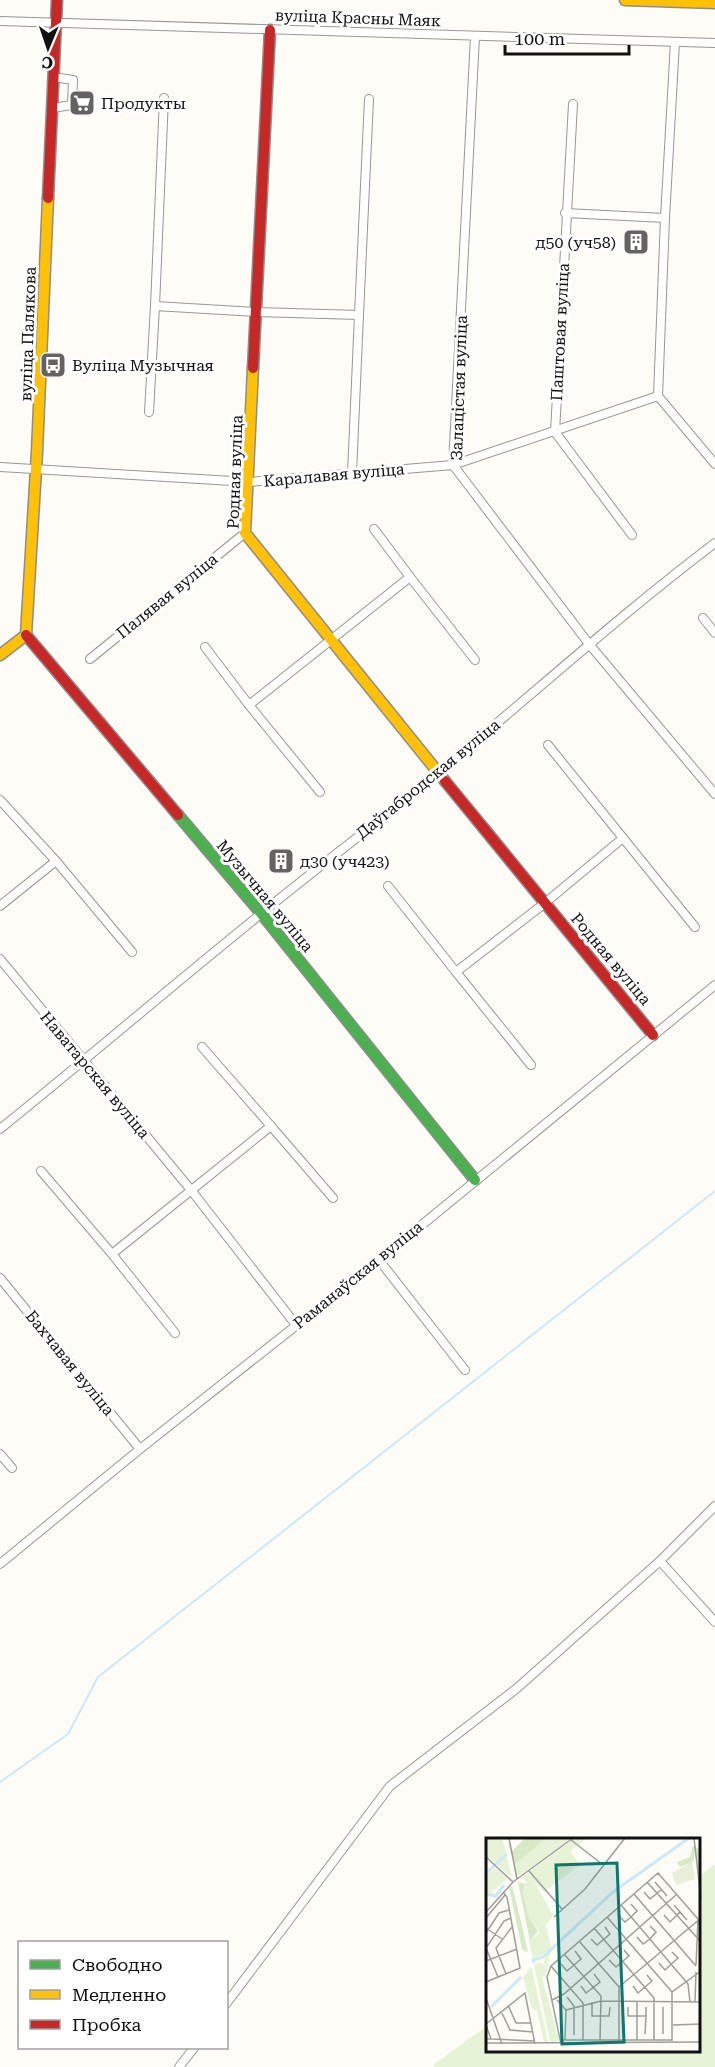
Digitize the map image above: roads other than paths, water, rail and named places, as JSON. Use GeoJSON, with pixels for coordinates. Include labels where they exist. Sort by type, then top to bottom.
{"type":"FeatureCollection","features":[{"type":"Feature","properties":{"kind":"street","name":"вуліца Палякова"},"geometry":{"type":"LineString","coordinates":[[26,635],[37,469],[57,0]]}},
{"type":"Feature","properties":{"kind":"street"},"geometry":{"type":"LineString","coordinates":[[625,0],[715,3]]}},
{"type":"Feature","properties":{"kind":"street","name":"вуліца Красны Маяк"},"geometry":{"type":"LineString","coordinates":[[0,21],[715,43]]}},
{"type":"Feature","properties":{"kind":"street","name":"Родная вуліца"},"geometry":{"type":"LineString","coordinates":[[270,30],[245,533],[653,1035]]}},
{"type":"Feature","properties":{"kind":"street","name":"Залацістая вуліца"},"geometry":{"type":"LineString","coordinates":[[475,36],[453,465],[589,644],[715,794]]}},
{"type":"Feature","properties":{"kind":"street"},"geometry":{"type":"LineString","coordinates":[[675,42],[658,396],[715,464]]}},
{"type":"Feature","properties":{"kind":"street"},"geometry":{"type":"LineString","coordinates":[[52,108],[72,105],[74,80],[53,77]]}},
{"type":"Feature","properties":{"kind":"street"},"geometry":{"type":"LineString","coordinates":[[150,412],[164,98]]}},
{"type":"Feature","properties":{"kind":"street"},"geometry":{"type":"LineString","coordinates":[[352,473],[369,99]]}},
{"type":"Feature","properties":{"kind":"street","name":"Паштовая вуліца"},"geometry":{"type":"LineString","coordinates":[[555,432],[573,104]]}},
{"type":"Feature","properties":{"kind":"street"},"geometry":{"type":"LineString","coordinates":[[566,213],[665,218]]}},
{"type":"Feature","properties":{"kind":"street"},"geometry":{"type":"LineString","coordinates":[[155,306],[359,315]]}},
{"type":"Feature","properties":{"kind":"street","name":"Каралавая вуліца"},"geometry":{"type":"LineString","coordinates":[[0,467],[249,482],[453,465],[658,396]]}},
{"type":"Feature","properties":{"kind":"street"},"geometry":{"type":"LineString","coordinates":[[555,432],[632,535]]}},
{"type":"Feature","properties":{"kind":"street"},"geometry":{"type":"LineString","coordinates":[[374,529],[475,660]]}},
{"type":"Feature","properties":{"kind":"street","name":"Палявая вуліца"},"geometry":{"type":"LineString","coordinates":[[90,659],[245,533]]}},
{"type":"Feature","properties":{"kind":"street","name":"Даўгабродская вуліца"},"geometry":{"type":"LineString","coordinates":[[0,1129],[84,1062],[261,913],[439,772],[667,579],[715,543]]}},
{"type":"Feature","properties":{"kind":"street"},"geometry":{"type":"LineString","coordinates":[[249,705],[410,577]]}},
{"type":"Feature","properties":{"kind":"street"},"geometry":{"type":"LineString","coordinates":[[703,618],[715,633]]}},
{"type":"Feature","properties":{"kind":"street"},"geometry":{"type":"LineString","coordinates":[[0,655],[26,635]]}},
{"type":"Feature","properties":{"kind":"street","name":"Музычная вуліца"},"geometry":{"type":"LineString","coordinates":[[26,635],[261,913],[475,1180]]}},
{"type":"Feature","properties":{"kind":"street"},"geometry":{"type":"LineString","coordinates":[[205,647],[320,792]]}},
{"type":"Feature","properties":{"kind":"street"},"geometry":{"type":"LineString","coordinates":[[548,745],[694,927]]}},
{"type":"Feature","properties":{"kind":"street"},"geometry":{"type":"LineString","coordinates":[[0,800],[56,861],[132,952]]}},
{"type":"Feature","properties":{"kind":"street"},"geometry":{"type":"LineString","coordinates":[[456,972],[623,837]]}},
{"type":"Feature","properties":{"kind":"street"},"geometry":{"type":"LineString","coordinates":[[0,906],[56,861]]}},
{"type":"Feature","properties":{"kind":"street"},"geometry":{"type":"LineString","coordinates":[[388,885],[531,1065]]}},
{"type":"Feature","properties":{"kind":"street","name":"Наватарская вуліца"},"geometry":{"type":"LineString","coordinates":[[0,959],[191,1190],[296,1325]]}},
{"type":"Feature","properties":{"kind":"street","name":"Раманаўская вуліца"},"geometry":{"type":"LineString","coordinates":[[0,1564],[140,1449],[379,1260],[715,985]]}},
{"type":"Feature","properties":{"kind":"street"},"geometry":{"type":"LineString","coordinates":[[202,1047],[333,1198]]}},
{"type":"Feature","properties":{"kind":"street"},"geometry":{"type":"LineString","coordinates":[[112,1254],[271,1126]]}},
{"type":"Feature","properties":{"kind":"street"},"geometry":{"type":"LineString","coordinates":[[41,1171],[112,1254],[175,1333]]}},
{"type":"Feature","properties":{"kind":"street"},"geometry":{"type":"LineString","coordinates":[[379,1260],[465,1370]]}},
{"type":"Feature","properties":{"kind":"street","name":"Бахчавая вуліца"},"geometry":{"type":"LineString","coordinates":[[0,1278],[140,1449]]}},
{"type":"Feature","properties":{"kind":"street"},"geometry":{"type":"LineString","coordinates":[[0,1454],[12,1468]]}},
{"type":"Feature","properties":{"kind":"street"},"geometry":{"type":"LineString","coordinates":[[228,2001],[390,1786],[516,1689],[660,1560],[715,1506]]}},
{"type":"Feature","properties":{"kind":"street"},"geometry":{"type":"LineString","coordinates":[[660,1560],[715,1622]]}},
{"type":"Feature","properties":{"kind":"street"},"geometry":{"type":"LineString","coordinates":[[182,2066],[193,2049]]}},
{"type":"Feature","properties":{"kind":"waterway"},"geometry":{"type":"LineString","coordinates":[[0,1782],[68,1734],[98,1677],[715,1191]]}},
{"type":"Feature","properties":{"kind":"place","name":"Продукты"},"geometry":{"type":"Point","coordinates":[82,103]}},
{"type":"Feature","properties":{"kind":"place","name":"д50 (уч58)"},"geometry":{"type":"Point","coordinates":[636,242]}},
{"type":"Feature","properties":{"kind":"place","name":"Вуліца Музычная"},"geometry":{"type":"Point","coordinates":[53,365]}},
{"type":"Feature","properties":{"kind":"place","name":"д30 (уч423)"},"geometry":{"type":"Point","coordinates":[281,861]}}]}
